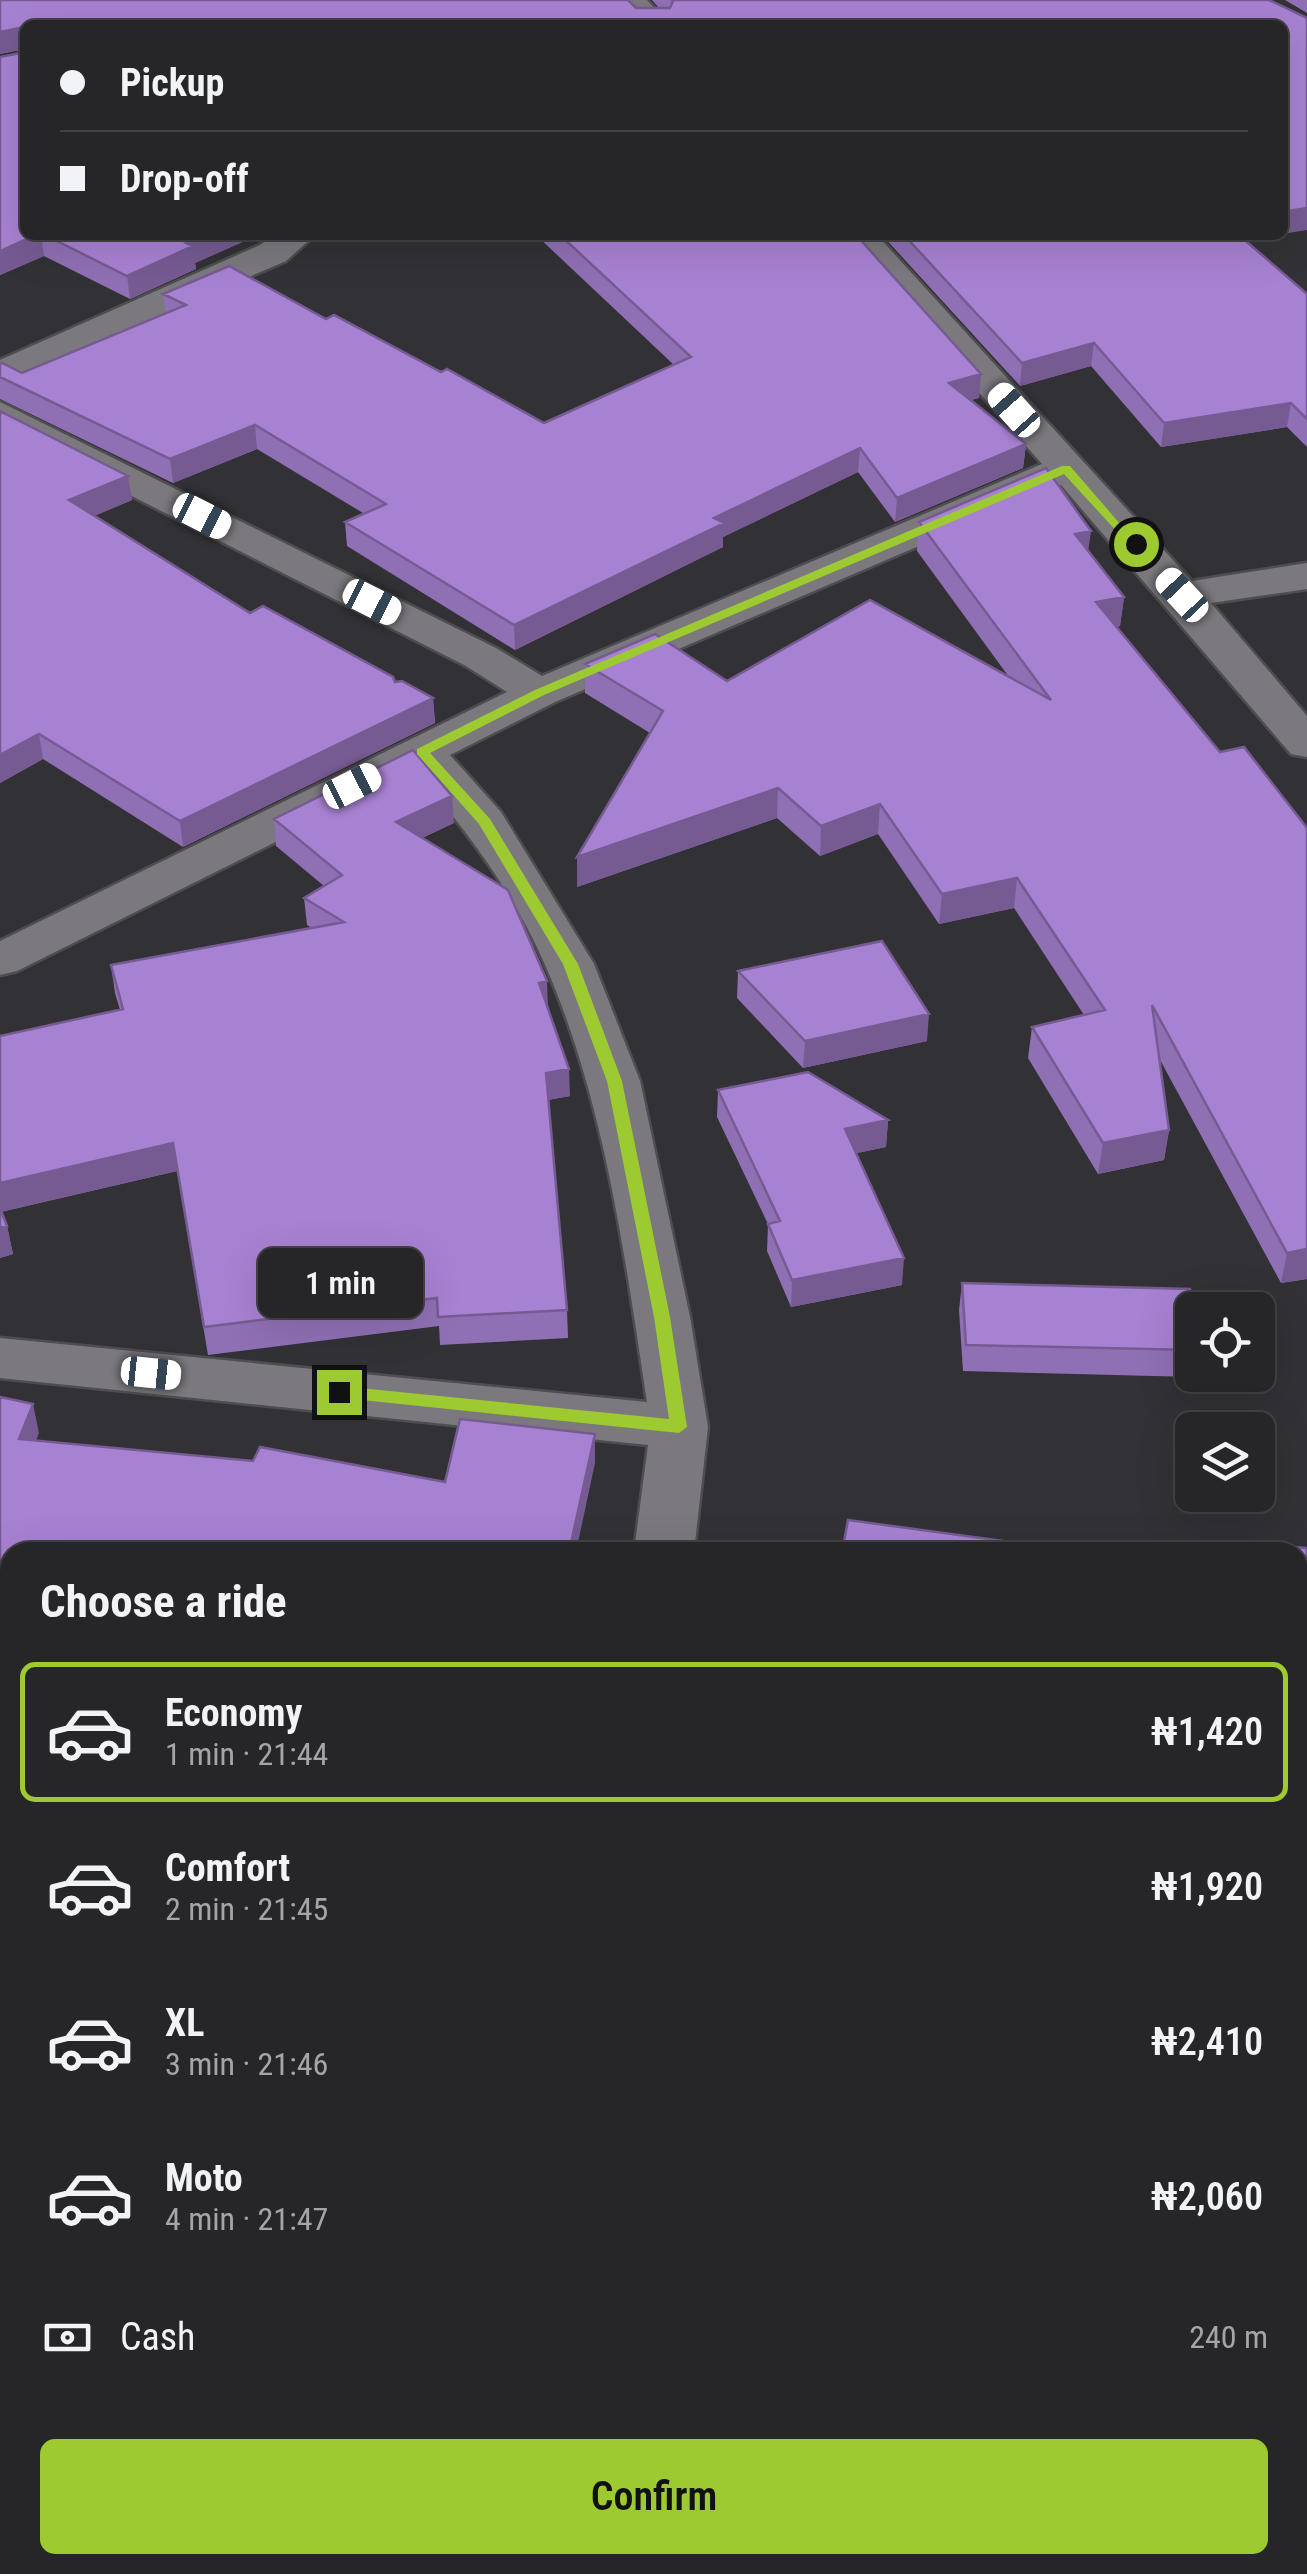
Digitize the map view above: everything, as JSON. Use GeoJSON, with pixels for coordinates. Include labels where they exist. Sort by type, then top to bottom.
{"type":"FeatureCollection","features":[{"type":"Feature","properties":{"kind":"street"},"geometry":{"type":"LineString","coordinates":[[629,0],[649,20]]}},
{"type":"Feature","properties":{"kind":"street"},"geometry":{"type":"LineString","coordinates":[[0,374],[273,254],[291,240]]}},
{"type":"Feature","properties":{"kind":"street"},"geometry":{"type":"LineString","coordinates":[[862,240],[1182,595],[1307,744]]}},
{"type":"Feature","properties":{"kind":"street"},"geometry":{"type":"LineString","coordinates":[[0,414],[481,658],[539,692]]}},
{"type":"Feature","properties":{"kind":"street"},"geometry":{"type":"LineString","coordinates":[[0,960],[539,692],[1066,468]]}},
{"type":"Feature","properties":{"kind":"street"},"geometry":{"type":"LineString","coordinates":[[1182,595],[1307,576]]}},
{"type":"Feature","properties":{"kind":"street"},"geometry":{"type":"LineString","coordinates":[[422,752],[485,822],[570,964],[614,1081],[662,1317],[679,1427],[665,1542]]}},
{"type":"Feature","properties":{"kind":"street"},"geometry":{"type":"LineString","coordinates":[[0,1358],[679,1427]]}},
{"type":"Feature","properties":{"kind":"building"},"geometry":{"type":"Polygon","coordinates":[[[0,0],[628,0],[636,8],[670,8],[672,0],[1269,0],[1307,18],[1307,208],[1288,211],[1288,20],[20,20],[20,28],[0,32],[0,0]]]}},
{"type":"Feature","properties":{"kind":"building"},"geometry":{"type":"Polygon","coordinates":[[[20,53],[20,240],[25,240],[0,251],[0,57],[20,53]]]}},
{"type":"Feature","properties":{"kind":"building"},"geometry":{"type":"Polygon","coordinates":[[[55,240],[193,240],[186,243],[193,246],[127,276],[55,240]]]}},
{"type":"Feature","properties":{"kind":"building"},"geometry":{"type":"Polygon","coordinates":[[[565,240],[860,240],[981,374],[949,383],[1026,444],[897,498],[860,448],[714,518],[724,523],[514,625],[345,522],[386,504],[255,425],[170,459],[0,377],[2,363],[22,373],[186,305],[163,294],[229,266],[326,319],[334,315],[441,372],[447,369],[544,423],[691,357],[565,240]]]}},
{"type":"Feature","properties":{"kind":"building"},"geometry":{"type":"Polygon","coordinates":[[[909,240],[1245,240],[1307,294],[1307,419],[1291,403],[1164,423],[1094,343],[1022,363],[909,240]]]}},
{"type":"Feature","properties":{"kind":"building"},"geometry":{"type":"Polygon","coordinates":[[[0,411],[128,476],[69,500],[250,613],[263,606],[393,677],[395,682],[402,681],[433,698],[180,821],[39,734],[0,755],[0,411]]]}},
{"type":"Feature","properties":{"kind":"building"},"geometry":{"type":"Polygon","coordinates":[[[1046,468],[1091,531],[1075,534],[1124,597],[1096,602],[1220,752],[1244,747],[1307,828],[1307,1249],[1287,1253],[1152,1005],[1169,1130],[1103,1143],[1032,1027],[1105,1010],[1017,878],[942,894],[880,804],[821,826],[778,788],[577,857],[663,711],[585,664],[655,634],[727,681],[870,600],[1051,700],[919,522],[1046,468]]]}},
{"type":"Feature","properties":{"kind":"building"},"geometry":{"type":"Polygon","coordinates":[[[413,750],[452,796],[396,822],[508,890],[547,981],[539,983],[569,1069],[546,1073],[567,1310],[438,1317],[437,1298],[204,1327],[173,1143],[0,1183],[0,1036],[123,1009],[111,965],[344,922],[304,898],[342,875],[274,819],[413,750]]]}},
{"type":"Feature","properties":{"kind":"building"},"geometry":{"type":"Polygon","coordinates":[[[882,941],[929,1014],[805,1041],[738,971],[882,941]]]}},
{"type":"Feature","properties":{"kind":"building"},"geometry":{"type":"Polygon","coordinates":[[[808,1072],[888,1120],[845,1129],[904,1258],[792,1280],[768,1224],[780,1221],[718,1090],[808,1072]]]}},
{"type":"Feature","properties":{"kind":"building"},"geometry":{"type":"Polygon","coordinates":[[[0,1208],[7,1226],[0,1228],[0,1208]]]}},
{"type":"Feature","properties":{"kind":"building"},"geometry":{"type":"Polygon","coordinates":[[[962,1283],[1190,1289],[1190,1292],[1175,1292],[1175,1350],[966,1345],[962,1283]]]}},
{"type":"Feature","properties":{"kind":"building"},"geometry":{"type":"Polygon","coordinates":[[[0,1397],[33,1404],[19,1439],[253,1461],[260,1447],[445,1482],[460,1419],[595,1434],[571,1542],[0,1542],[0,1397]]]}},
{"type":"Feature","properties":{"kind":"building"},"geometry":{"type":"Polygon","coordinates":[[[848,1520],[1010,1542],[844,1542],[848,1520]]]}},
{"type":"Feature","properties":{"kind":"route"},"geometry":{"type":"LineString","coordinates":[[339,1392],[679,1427],[662,1317],[614,1081],[570,964],[485,822],[422,752],[539,692],[1066,468],[1136,544]]}}]}
